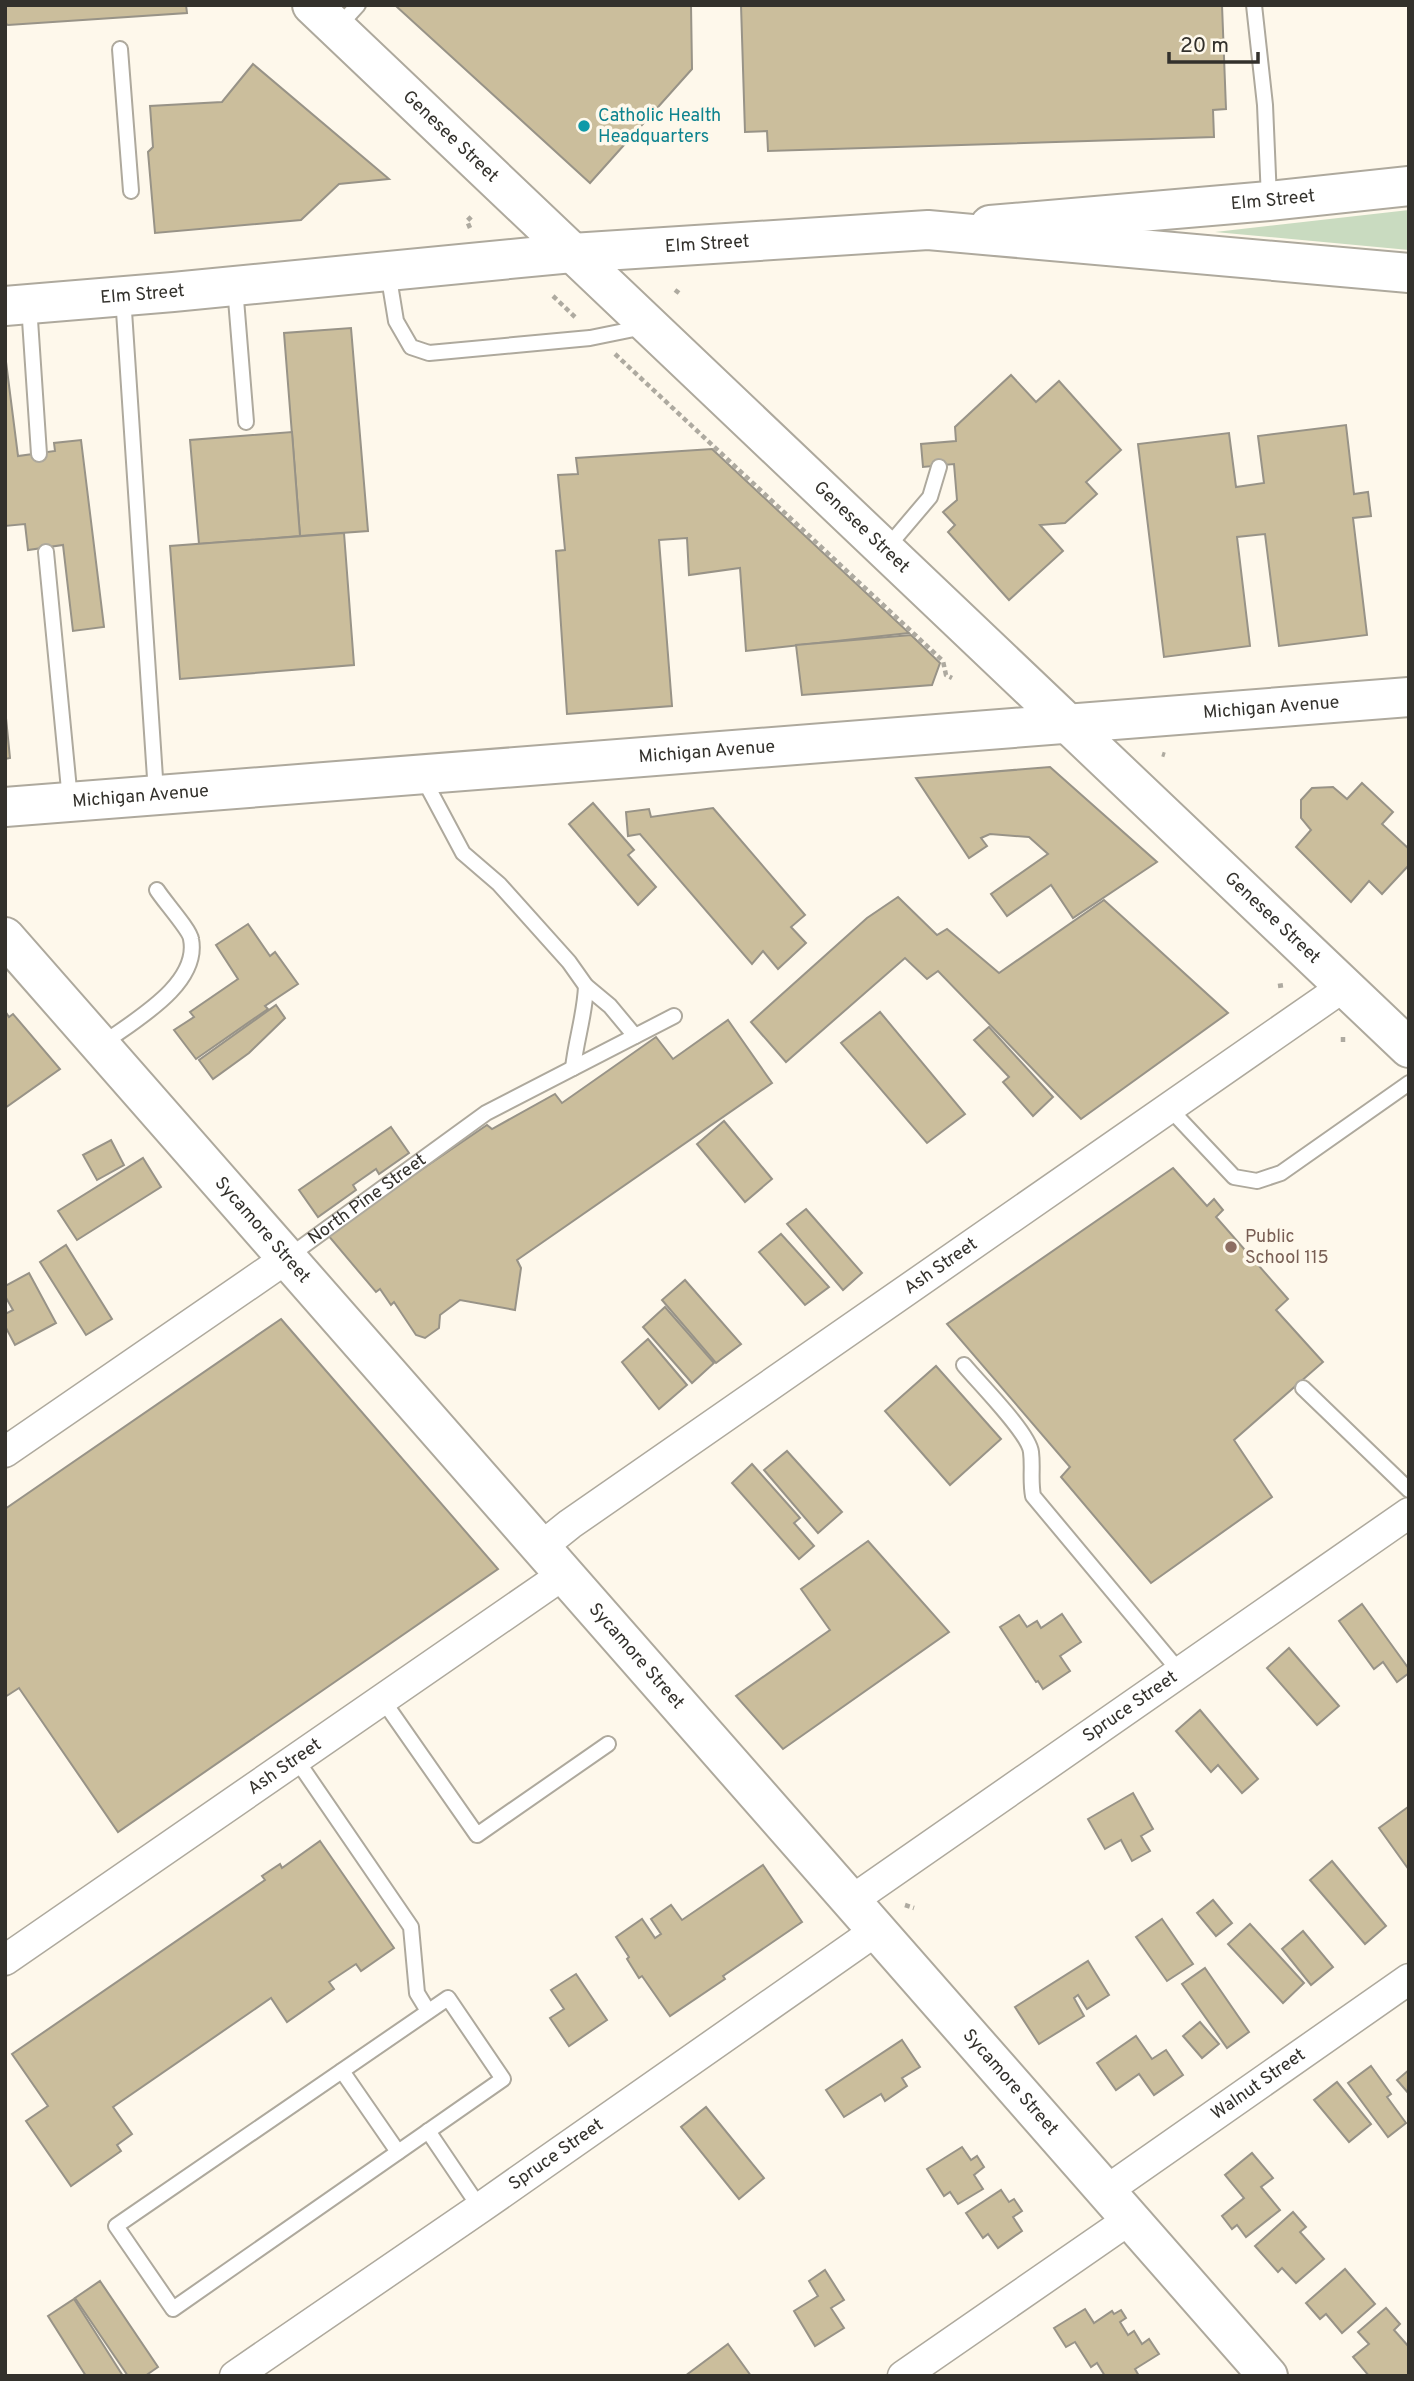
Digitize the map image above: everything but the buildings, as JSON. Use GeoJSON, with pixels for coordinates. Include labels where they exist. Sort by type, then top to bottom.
{"type":"FeatureCollection","features":[{"type":"Feature","properties":{"kind":"main road","name":"Genesee Street"},"geometry":{"type":"LineString","coordinates":[[336,13],[572,253],[1409,1048]]}},
{"type":"Feature","properties":{"kind":"main road","name":"Elm Street"},"geometry":{"type":"LineString","coordinates":[[17,305],[572,253],[928,230],[1269,201],[1409,186]]}},
{"type":"Feature","properties":{"kind":"main road"},"geometry":{"type":"LineString","coordinates":[[928,230],[1409,274]]}},
{"type":"Feature","properties":{"kind":"main road","name":"Michigan Avenue"},"geometry":{"type":"LineString","coordinates":[[5,807],[1409,697]]}},
{"type":"Feature","properties":{"kind":"main road","name":"Sycamore Street"},"geometry":{"type":"LineString","coordinates":[[5,937],[1268,2376]]}},
{"type":"Feature","properties":{"kind":"street","name":"Ash Street"},"geometry":{"type":"LineString","coordinates":[[5,1960],[382,1699],[552,1561],[570,1524],[1343,987]]}},
{"type":"Feature","properties":{"kind":"street","name":"North Pine Street"},"geometry":{"type":"LineString","coordinates":[[5,1452],[287,1258]]}},
{"type":"Feature","properties":{"kind":"street","name":"Spruce Street"},"geometry":{"type":"LineString","coordinates":[[851,1901],[1409,1513]]}},
{"type":"Feature","properties":{"kind":"street","name":"Spruce Street"},"geometry":{"type":"LineString","coordinates":[[234,2376],[480,2208],[877,1930]]}},
{"type":"Feature","properties":{"kind":"street","name":"Walnut Street"},"geometry":{"type":"LineString","coordinates":[[1106,2191],[1409,1979]]}},
{"type":"Feature","properties":{"kind":"street"},"geometry":{"type":"LineString","coordinates":[[903,2376],[1130,2219]]}},
{"type":"Feature","properties":{"kind":"lane"},"geometry":{"type":"LineString","coordinates":[[1254,5],[1265,105],[1269,201]]}},
{"type":"Feature","properties":{"kind":"lane"},"geometry":{"type":"LineString","coordinates":[[120,50],[131,191]]}},
{"type":"Feature","properties":{"kind":"lane"},"geometry":{"type":"LineString","coordinates":[[388,271],[396,321],[411,347],[429,353],[596,337],[649,326]]}},
{"type":"Feature","properties":{"kind":"lane"},"geometry":{"type":"LineString","coordinates":[[235,286],[246,422]]}},
{"type":"Feature","properties":{"kind":"lane"},"geometry":{"type":"LineString","coordinates":[[123,296],[156,794]]}},
{"type":"Feature","properties":{"kind":"lane"},"geometry":{"type":"LineString","coordinates":[[17,305],[39,454]]}},
{"type":"Feature","properties":{"kind":"lane"},"geometry":{"type":"LineString","coordinates":[[885,551],[930,497],[939,467]]}},
{"type":"Feature","properties":{"kind":"lane"},"geometry":{"type":"LineString","coordinates":[[46,552],[70,801]]}},
{"type":"Feature","properties":{"kind":"lane"},"geometry":{"type":"LineString","coordinates":[[420,774],[463,853],[499,884],[569,962],[586,986],[622,1019],[635,1037]]}},
{"type":"Feature","properties":{"kind":"lane"},"geometry":{"type":"LineString","coordinates":[[100,1046],[176,987],[190,963],[191,937],[157,890]]}},
{"type":"Feature","properties":{"kind":"lane"},"geometry":{"type":"LineString","coordinates":[[573,1069],[576,1041],[585,1010],[586,986]]}},
{"type":"Feature","properties":{"kind":"lane","name":"North Pine Street"},"geometry":{"type":"LineString","coordinates":[[287,1258],[486,1113],[674,1016]]}},
{"type":"Feature","properties":{"kind":"lane"},"geometry":{"type":"LineString","coordinates":[[1169,1108],[1234,1177],[1257,1181],[1281,1173],[1409,1083]]}},
{"type":"Feature","properties":{"kind":"lane"},"geometry":{"type":"LineString","coordinates":[[964,1365],[1024,1435],[1031,1450],[1030,1478],[1033,1496],[1180,1672]]}},
{"type":"Feature","properties":{"kind":"lane"},"geometry":{"type":"LineString","coordinates":[[1303,1388],[1409,1490]]}},
{"type":"Feature","properties":{"kind":"lane"},"geometry":{"type":"LineString","coordinates":[[382,1699],[477,1835],[608,1744]]}},
{"type":"Feature","properties":{"kind":"lane"},"geometry":{"type":"LineString","coordinates":[[296,1759],[411,1927],[416,1993],[428,2011]]}},
{"type":"Feature","properties":{"kind":"lane"},"geometry":{"type":"LineString","coordinates":[[448,1998],[503,2079],[173,2309],[116,2226],[342,2071],[448,1998]]}},
{"type":"Feature","properties":{"kind":"lane"},"geometry":{"type":"LineString","coordinates":[[342,2071],[398,2152]]}},
{"type":"Feature","properties":{"kind":"lane"},"geometry":{"type":"LineString","coordinates":[[428,2131],[480,2208]]}},
{"type":"Feature","properties":{"kind":"path"},"geometry":{"type":"LineString","coordinates":[[471,229],[467,221],[473,215]]}},
{"type":"Feature","properties":{"kind":"path"},"geometry":{"type":"LineString","coordinates":[[560,296],[553,296],[943,661],[946,675],[953,678]]}},
{"type":"Feature","properties":{"kind":"path"},"geometry":{"type":"LineString","coordinates":[[1278,986],[1285,985]]}},
{"type":"Feature","properties":{"kind":"path"},"geometry":{"type":"LineString","coordinates":[[1343,1037],[1343,1045]]}},
{"type":"Feature","properties":{"kind":"path"},"geometry":{"type":"LineString","coordinates":[[905,1905],[914,1908]]}},
{"type":"Feature","properties":{"kind":"green space"},"geometry":{"type":"Polygon","coordinates":[[[1409,210],[1409,250],[1215,232],[1409,210]]]}},
{"type":"Feature","properties":{"kind":"place","name":"Catholic Health Headquarters"},"geometry":{"type":"Point","coordinates":[584,126]}},
{"type":"Feature","properties":{"kind":"place","name":"Public School 115"},"geometry":{"type":"Point","coordinates":[1231,1247]}}]}
